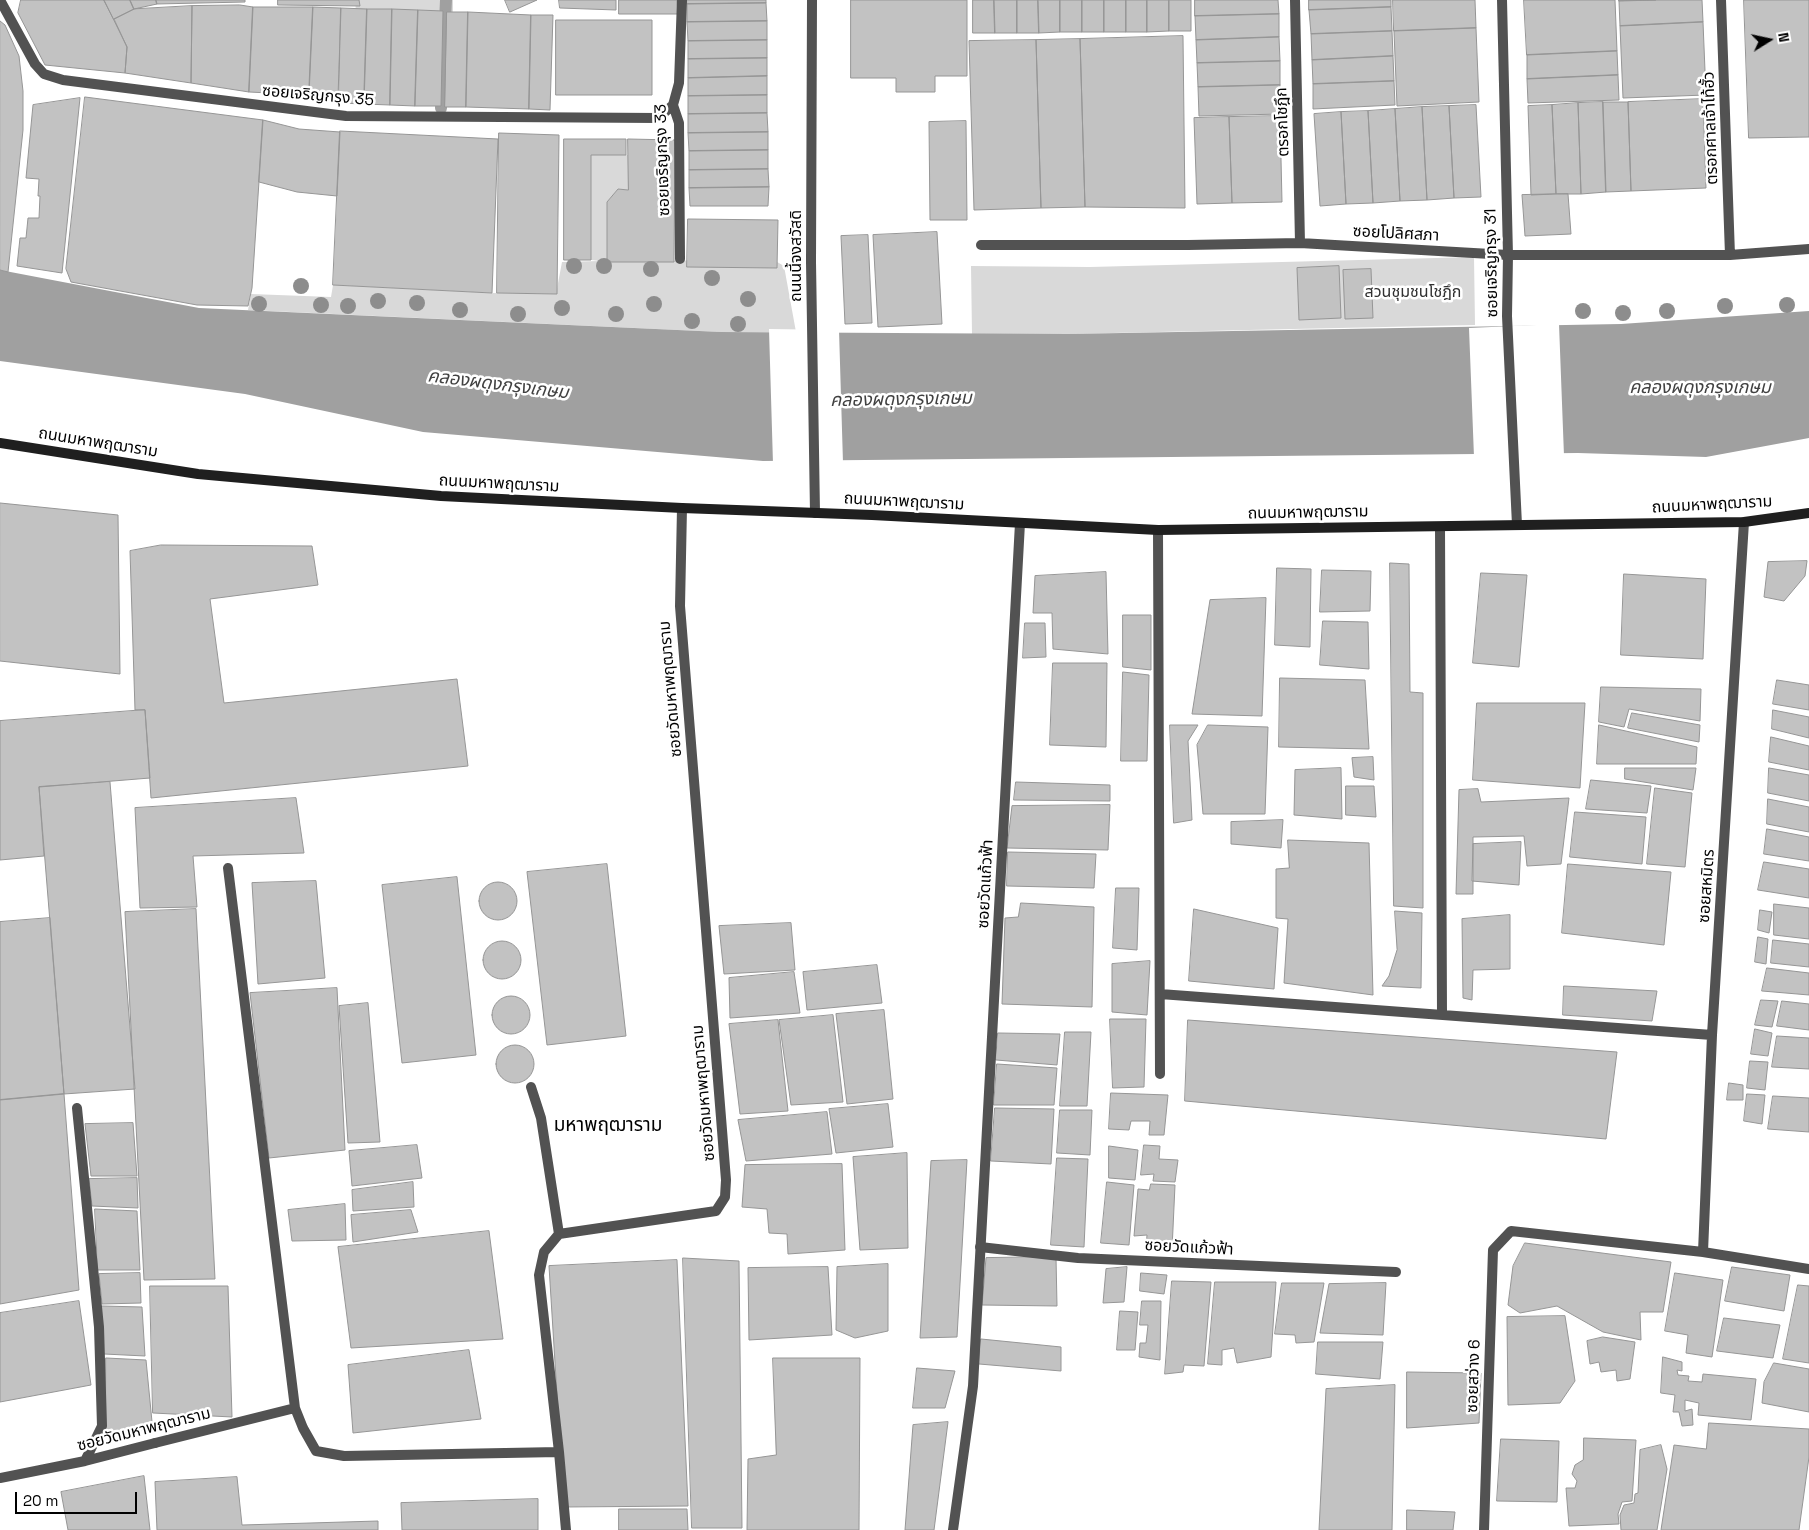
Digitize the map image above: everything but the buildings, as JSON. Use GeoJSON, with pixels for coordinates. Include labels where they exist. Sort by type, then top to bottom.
{"type":"FeatureCollection","features":[{"type":"Feature","properties":{"kind":"main road","name":"ถนนมหาพฤฒาราม"},"geometry":{"type":"LineString","coordinates":[[0,443],[198,474],[441,496],[1158,530],[1744,522],[1809,513]]}},
{"type":"Feature","properties":{"kind":"street","name":"ซอยเจริญกรุง 35"},"geometry":{"type":"LineString","coordinates":[[0,0],[35,64],[44,74],[63,80],[346,116],[658,118],[673,105]]}},
{"type":"Feature","properties":{"kind":"street","name":"ซอยเจริญกรุง 33"},"geometry":{"type":"LineString","coordinates":[[680,259],[679,123],[673,105],[679,83],[682,0]]}},
{"type":"Feature","properties":{"kind":"street","name":"ถนนนี้จงสวัสดิ"},"geometry":{"type":"LineString","coordinates":[[812,0],[812,284],[815,513]]}},
{"type":"Feature","properties":{"kind":"street","name":"ตรอกโชฎึก"},"geometry":{"type":"LineString","coordinates":[[1295,0],[1300,243]]}},
{"type":"Feature","properties":{"kind":"street","name":"ซอยเจริญกรุง 31"},"geometry":{"type":"LineString","coordinates":[[1502,0],[1508,255],[1507,316],[1517,525]]}},
{"type":"Feature","properties":{"kind":"street","name":"ตรอกศาลเจ้าไท้ฮั้ว"},"geometry":{"type":"LineString","coordinates":[[1721,0],[1730,255]]}},
{"type":"Feature","properties":{"kind":"street","name":"ซอยโปลิศสภา"},"geometry":{"type":"LineString","coordinates":[[982,245],[1300,243],[1508,255],[1730,255],[1809,249]]}},
{"type":"Feature","properties":{"kind":"street","name":"ซอยวัดมหาพฤฒาราม"},"geometry":{"type":"LineString","coordinates":[[559,1234],[716,1211],[725,1197],[726,1180],[680,606],[682,508]]}},
{"type":"Feature","properties":{"kind":"street","name":"ซอยสหมิตร"},"geometry":{"type":"LineString","coordinates":[[1702,1252],[1712,1035],[1744,522]]}},
{"type":"Feature","properties":{"kind":"street","name":"ซอยวัดแก้วฟ้า"},"geometry":{"type":"LineString","coordinates":[[953,1530],[973,1386],[1020,523]]}},
{"type":"Feature","properties":{"kind":"street"},"geometry":{"type":"LineString","coordinates":[[1440,527],[1442,1016]]}},
{"type":"Feature","properties":{"kind":"street"},"geometry":{"type":"LineString","coordinates":[[1158,530],[1160,1074]]}},
{"type":"Feature","properties":{"kind":"street"},"geometry":{"type":"LineString","coordinates":[[228,868],[295,1408],[303,1428],[316,1451],[344,1456],[560,1452]]}},
{"type":"Feature","properties":{"kind":"street"},"geometry":{"type":"LineString","coordinates":[[1160,994],[1712,1035]]}},
{"type":"Feature","properties":{"kind":"street"},"geometry":{"type":"LineString","coordinates":[[531,1087],[541,1118],[559,1234],[544,1252],[539,1275],[560,1452],[566,1530]]}},
{"type":"Feature","properties":{"kind":"street"},"geometry":{"type":"LineString","coordinates":[[78,1108],[99,1328],[102,1426],[86,1461]]}},
{"type":"Feature","properties":{"kind":"street","name":"ซอยสว่าง 6"},"geometry":{"type":"LineString","coordinates":[[1484,1530],[1493,1250],[1511,1231],[1702,1252]]}},
{"type":"Feature","properties":{"kind":"street","name":"ซอยวัดแก้วฟ้า"},"geometry":{"type":"LineString","coordinates":[[980,1247],[1078,1258],[1396,1272]]}},
{"type":"Feature","properties":{"kind":"street"},"geometry":{"type":"LineString","coordinates":[[1702,1252],[1809,1270]]}},
{"type":"Feature","properties":{"kind":"street","name":"ซอยวัดมหาพฤฒาราม"},"geometry":{"type":"LineString","coordinates":[[0,1478],[86,1461],[295,1408]]}},
{"type":"Feature","properties":{"kind":"green space"},"geometry":{"type":"Polygon","coordinates":[[[355,0],[453,0],[453,18],[356,12],[355,0]]]}},
{"type":"Feature","properties":{"kind":"green space"},"geometry":{"type":"Polygon","coordinates":[[[591,155],[628,155],[628,190],[618,189],[607,202],[607,262],[772,259],[784,266],[796,332],[721,332],[248,310],[251,294],[331,297],[333,285],[492,293],[556,294],[562,262],[600,261],[591,260],[591,155]]]}},
{"type":"Feature","properties":{"kind":"green space","name":"สวนชุมชนโชฎึก"},"geometry":{"type":"Polygon","coordinates":[[[1474,257],[1475,325],[1067,334],[972,334],[971,266],[1090,267],[1474,257]]]}},
{"type":"Feature","properties":{"kind":"water","name":"คลองผดุงกรุงเกษม"},"geometry":{"type":"Polygon","coordinates":[[[0,270],[199,308],[721,332],[1067,334],[1621,324],[1809,311],[1809,438],[1706,457],[1578,453],[763,461],[423,432],[245,394],[0,361],[0,270]]]}},
{"type":"Feature","properties":{"kind":"pier"},"geometry":{"type":"Polygon","coordinates":[[[1559,324],[1564,456],[1474,457],[1469,328],[1559,324]]]}},
{"type":"Feature","properties":{"kind":"pier"},"geometry":{"type":"Polygon","coordinates":[[[769,329],[839,330],[843,463],[773,464],[769,329]]]}},
{"type":"Feature","properties":{"kind":"waterway"},"geometry":{"type":"LineString","coordinates":[[441,108],[446,0]]}},
{"type":"Feature","properties":{"kind":"district","name":"มหาพฤฒาราม"},"geometry":{"type":"Point","coordinates":[608,1126]}}]}
